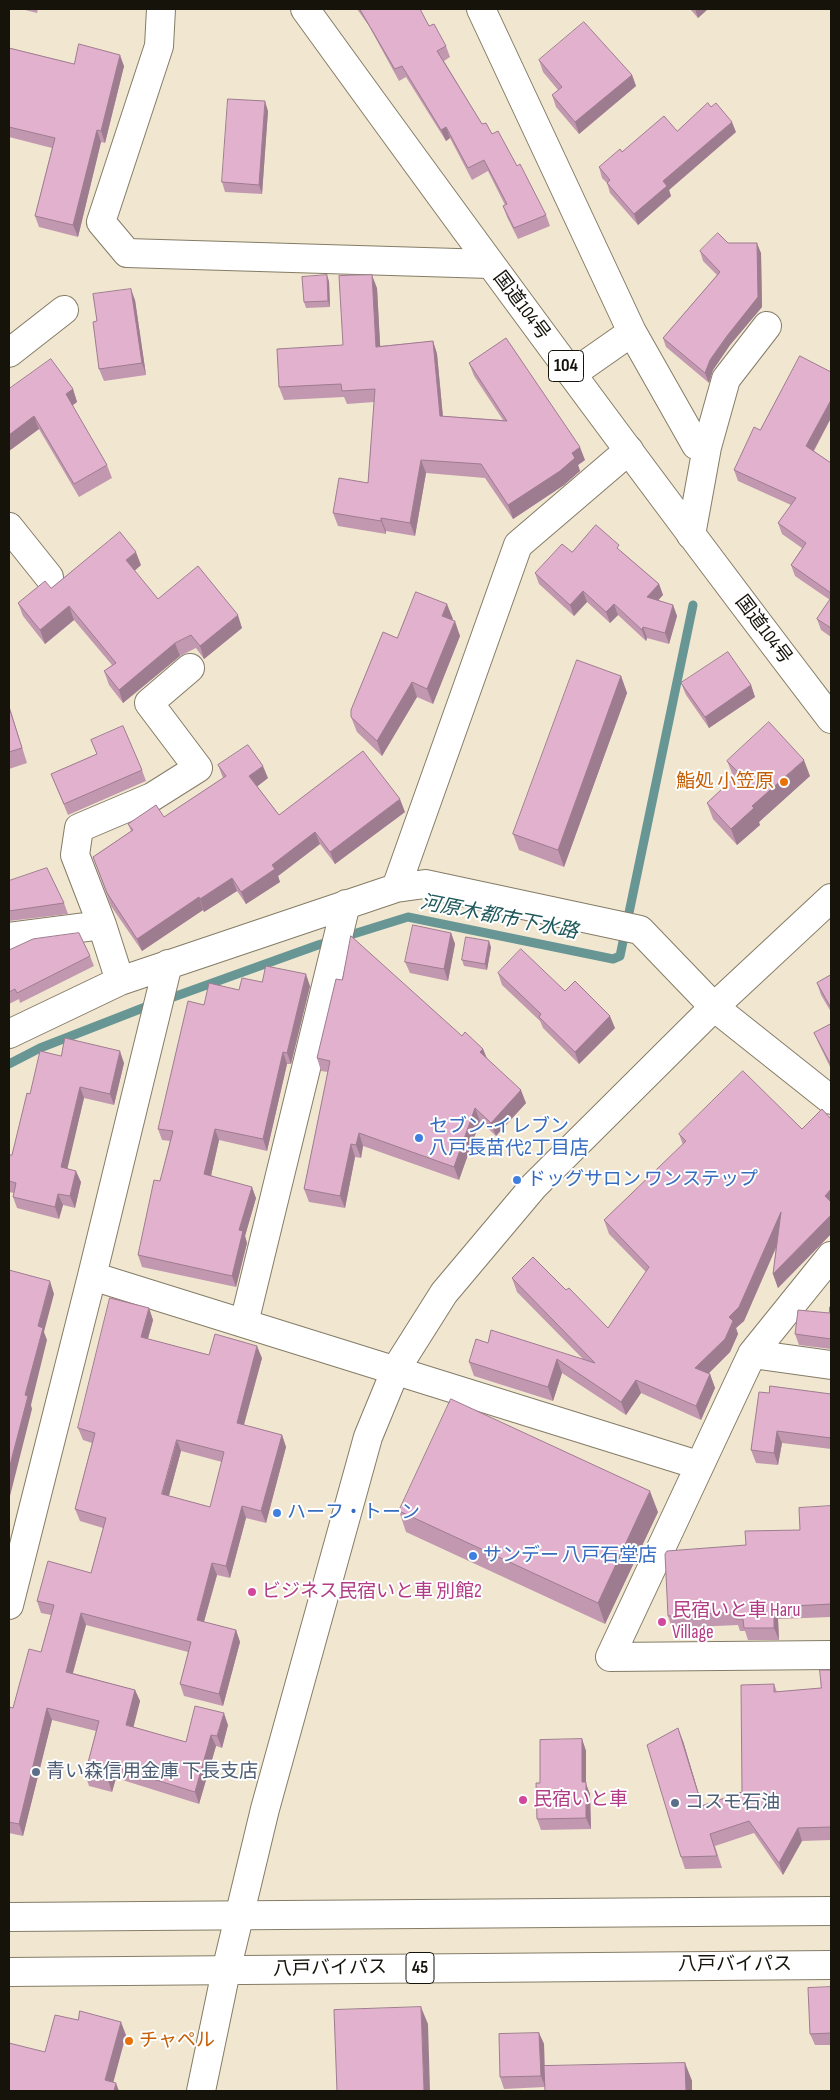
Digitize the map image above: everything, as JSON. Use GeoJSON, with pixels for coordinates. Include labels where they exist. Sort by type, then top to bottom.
{"type":"FeatureCollection","features":[{"type":"Feature","properties":{"kind":"main road"},"geometry":{"type":"LineString","coordinates":[[161,9],[159,46],[101,222],[126,253],[490,264]]}},
{"type":"Feature","properties":{"kind":"main road","name":"国道104号"},"geometry":{"type":"LineString","coordinates":[[305,9],[691,536],[831,719]]}},
{"type":"Feature","properties":{"kind":"main road"},"geometry":{"type":"LineString","coordinates":[[480,9],[632,332],[696,445],[707,447]]}},
{"type":"Feature","properties":{"kind":"main road"},"geometry":{"type":"LineString","coordinates":[[9,353],[64,310]]}},
{"type":"Feature","properties":{"kind":"main road"},"geometry":{"type":"LineString","coordinates":[[691,536],[707,447],[726,379],[767,326]]}},
{"type":"Feature","properties":{"kind":"main road"},"geometry":{"type":"LineString","coordinates":[[572,374],[632,332]]}},
{"type":"Feature","properties":{"kind":"main road"},"geometry":{"type":"LineString","coordinates":[[396,888],[518,545],[629,450]]}},
{"type":"Feature","properties":{"kind":"main road"},"geometry":{"type":"LineString","coordinates":[[9,527],[50,577]]}},
{"type":"Feature","properties":{"kind":"main road"},"geometry":{"type":"LineString","coordinates":[[120,981],[102,925],[75,854],[79,828],[152,797],[198,768],[149,703],[190,668]]}},
{"type":"Feature","properties":{"kind":"main road"},"geometry":{"type":"LineString","coordinates":[[9,1034],[120,981],[396,888],[425,884],[640,930],[714,1007],[831,1100]]}},
{"type":"Feature","properties":{"kind":"main road"},"geometry":{"type":"LineString","coordinates":[[201,2091],[226,1971],[265,1809],[368,1438],[396,1370],[444,1293],[534,1186],[714,1007],[831,898]]}},
{"type":"Feature","properties":{"kind":"main road"},"geometry":{"type":"LineString","coordinates":[[244,1323],[346,904]]}},
{"type":"Feature","properties":{"kind":"main road"},"geometry":{"type":"LineString","coordinates":[[9,937],[102,925]]}},
{"type":"Feature","properties":{"kind":"main road"},"geometry":{"type":"LineString","coordinates":[[9,1605],[168,964]]}},
{"type":"Feature","properties":{"kind":"main road"},"geometry":{"type":"LineString","coordinates":[[831,1256],[752,1354],[698,1465],[610,1657],[831,1655]]}},
{"type":"Feature","properties":{"kind":"main road"},"geometry":{"type":"LineString","coordinates":[[92,1276],[698,1465]]}},
{"type":"Feature","properties":{"kind":"main road"},"geometry":{"type":"LineString","coordinates":[[752,1354],[831,1365]]}},
{"type":"Feature","properties":{"kind":"main road"},"geometry":{"type":"LineString","coordinates":[[9,1917],[831,1911]]}},
{"type":"Feature","properties":{"kind":"main road","name":"八戸バイパス"},"geometry":{"type":"LineString","coordinates":[[9,1972],[831,1965]]}},
{"type":"Feature","properties":{"kind":"building"},"geometry":{"type":"Polygon","coordinates":[[[360,9],[420,9],[429,26],[434,24],[446,46],[437,51],[482,124],[486,123],[492,134],[498,131],[517,166],[520,164],[546,215],[514,228],[503,206],[507,204],[484,160],[468,168],[446,127],[441,130],[402,66],[395,69],[360,9]]]}},
{"type":"Feature","properties":{"kind":"building"},"geometry":{"type":"Polygon","coordinates":[[[584,22],[632,75],[575,122],[552,95],[562,87],[539,60],[584,22]]]}},
{"type":"Feature","properties":{"kind":"building"},"geometry":{"type":"Polygon","coordinates":[[[79,44],[120,55],[101,131],[97,130],[73,225],[35,216],[55,138],[9,127],[9,48],[74,64],[79,44]]]}},
{"type":"Feature","properties":{"kind":"building"},"geometry":{"type":"Polygon","coordinates":[[[228,99],[265,101],[259,185],[222,182],[228,99]]]}},
{"type":"Feature","properties":{"kind":"building"},"geometry":{"type":"Polygon","coordinates":[[[708,103],[711,107],[716,103],[732,122],[663,181],[667,186],[634,214],[607,183],[610,180],[599,167],[620,149],[622,152],[664,116],[677,131],[708,103]]]}},
{"type":"Feature","properties":{"kind":"building"},"geometry":{"type":"Polygon","coordinates":[[[718,233],[728,243],[757,243],[758,297],[710,360],[705,373],[663,338],[720,272],[700,251],[718,233]]]}},
{"type":"Feature","properties":{"kind":"building"},"geometry":{"type":"Polygon","coordinates":[[[327,275],[328,301],[304,302],[302,277],[327,275]]]}},
{"type":"Feature","properties":{"kind":"building"},"geometry":{"type":"Polygon","coordinates":[[[372,275],[376,347],[433,341],[440,416],[507,421],[469,363],[506,338],[580,447],[572,453],[575,458],[560,471],[508,505],[481,464],[421,460],[410,523],[381,518],[381,521],[333,513],[339,478],[368,483],[375,389],[342,391],[341,384],[279,387],[277,349],[343,345],[339,276],[372,275]]]}},
{"type":"Feature","properties":{"kind":"building"},"geometry":{"type":"Polygon","coordinates":[[[131,289],[142,363],[99,369],[93,322],[97,321],[93,294],[131,289]]]}},
{"type":"Feature","properties":{"kind":"building"},"geometry":{"type":"Polygon","coordinates":[[[800,356],[831,372],[831,400],[806,446],[831,463],[831,593],[791,565],[806,543],[778,523],[796,498],[734,470],[754,427],[760,430],[800,356]]]}},
{"type":"Feature","properties":{"kind":"building"},"geometry":{"type":"Polygon","coordinates":[[[51,359],[73,389],[66,394],[107,465],[74,484],[34,416],[9,435],[9,389],[51,359]]]}},
{"type":"Feature","properties":{"kind":"building"},"geometry":{"type":"Polygon","coordinates":[[[596,525],[619,545],[617,548],[659,584],[647,597],[673,605],[665,633],[643,627],[642,630],[614,604],[606,612],[583,591],[570,605],[535,573],[562,544],[572,552],[596,525]]]}},
{"type":"Feature","properties":{"kind":"building"},"geometry":{"type":"Polygon","coordinates":[[[120,532],[136,552],[126,560],[158,599],[198,566],[238,615],[200,646],[191,635],[175,643],[119,690],[104,671],[116,663],[69,606],[40,630],[18,603],[45,581],[51,588],[120,532]]]}},
{"type":"Feature","properties":{"kind":"building"},"geometry":{"type":"Polygon","coordinates":[[[416,592],[447,604],[442,616],[455,621],[427,689],[412,682],[377,741],[351,717],[351,710],[383,632],[397,638],[416,592]]]}},
{"type":"Feature","properties":{"kind":"building"},"geometry":{"type":"Polygon","coordinates":[[[831,598],[831,628],[817,619],[831,598]]]}},
{"type":"Feature","properties":{"kind":"building"},"geometry":{"type":"Polygon","coordinates":[[[728,652],[751,685],[705,717],[681,683],[728,652]]]}},
{"type":"Feature","properties":{"kind":"building"},"geometry":{"type":"Polygon","coordinates":[[[577,660],[621,676],[558,850],[513,834],[577,660]]]}},
{"type":"Feature","properties":{"kind":"building"},"geometry":{"type":"Polygon","coordinates":[[[9,707],[22,748],[9,752],[9,707]]]}},
{"type":"Feature","properties":{"kind":"building"},"geometry":{"type":"Polygon","coordinates":[[[769,722],[804,760],[752,806],[754,808],[731,829],[707,803],[739,773],[727,761],[769,722]]]}},
{"type":"Feature","properties":{"kind":"building"},"geometry":{"type":"Polygon","coordinates":[[[123,726],[142,770],[64,804],[51,774],[97,754],[91,740],[123,726]]]}},
{"type":"Feature","properties":{"kind":"building"},"geometry":{"type":"Polygon","coordinates":[[[248,745],[263,766],[249,776],[279,815],[363,751],[400,799],[330,852],[315,832],[272,865],[275,869],[241,892],[232,878],[200,899],[199,897],[137,939],[107,893],[93,857],[133,830],[128,824],[156,805],[164,817],[226,776],[218,765],[248,745]]]}},
{"type":"Feature","properties":{"kind":"building"},"geometry":{"type":"Polygon","coordinates":[[[47,868],[64,903],[9,911],[9,881],[47,868]]]}},
{"type":"Feature","properties":{"kind":"building"},"geometry":{"type":"Polygon","coordinates":[[[413,925],[451,933],[444,969],[405,962],[413,925]]]}},
{"type":"Feature","properties":{"kind":"building"},"geometry":{"type":"Polygon","coordinates":[[[79,933],[90,956],[17,993],[15,989],[9,992],[9,950],[33,939],[79,933]]]}},
{"type":"Feature","properties":{"kind":"building"},"geometry":{"type":"Polygon","coordinates":[[[351,936],[462,1036],[465,1032],[483,1049],[480,1052],[521,1090],[491,1123],[475,1108],[454,1167],[359,1133],[356,1145],[351,1144],[340,1196],[304,1189],[330,1061],[317,1058],[336,979],[342,980],[351,936]]]}},
{"type":"Feature","properties":{"kind":"building"},"geometry":{"type":"Polygon","coordinates":[[[466,937],[489,941],[485,964],[462,960],[466,937]]]}},
{"type":"Feature","properties":{"kind":"building"},"geometry":{"type":"Polygon","coordinates":[[[521,949],[565,991],[575,981],[610,1016],[575,1052],[539,1017],[541,1014],[498,973],[521,949]]]}},
{"type":"Feature","properties":{"kind":"building"},"geometry":{"type":"Polygon","coordinates":[[[266,966],[306,974],[287,1053],[283,1052],[263,1139],[215,1129],[204,1174],[252,1187],[239,1230],[243,1231],[232,1276],[138,1255],[154,1180],[160,1181],[173,1131],[158,1129],[188,1001],[204,1005],[209,983],[239,990],[242,978],[262,982],[266,966]]]}},
{"type":"Feature","properties":{"kind":"building"},"geometry":{"type":"Polygon","coordinates":[[[831,975],[831,1008],[817,983],[831,975]]]}},
{"type":"Feature","properties":{"kind":"building"},"geometry":{"type":"Polygon","coordinates":[[[831,1024],[831,1065],[814,1033],[831,1024]]]}},
{"type":"Feature","properties":{"kind":"building"},"geometry":{"type":"Polygon","coordinates":[[[65,1038],[120,1051],[110,1094],[80,1087],[61,1167],[76,1171],[70,1196],[58,1194],[55,1207],[13,1197],[16,1183],[9,1181],[9,1155],[12,1155],[27,1093],[30,1094],[40,1051],[61,1056],[65,1038]]]}},
{"type":"Feature","properties":{"kind":"building"},"geometry":{"type":"Polygon","coordinates":[[[743,1071],[802,1129],[822,1109],[831,1119],[831,1189],[825,1196],[831,1202],[831,1215],[773,1274],[781,1212],[739,1307],[729,1317],[733,1321],[725,1339],[695,1368],[710,1374],[696,1406],[636,1380],[621,1402],[557,1359],[548,1387],[469,1362],[476,1339],[488,1343],[491,1330],[595,1363],[512,1278],[533,1257],[566,1290],[569,1288],[608,1328],[649,1267],[604,1220],[686,1141],[679,1134],[743,1071]]]}},
{"type":"Feature","properties":{"kind":"building"},"geometry":{"type":"Polygon","coordinates":[[[9,1270],[50,1281],[38,1326],[43,1328],[25,1395],[28,1396],[9,1469],[9,1270]]]}},
{"type":"Feature","properties":{"kind":"building"},"geometry":{"type":"Polygon","coordinates":[[[110,1298],[149,1308],[141,1337],[209,1355],[215,1334],[257,1346],[237,1423],[282,1435],[261,1511],[242,1506],[226,1566],[212,1563],[197,1620],[236,1630],[219,1694],[180,1684],[191,1642],[81,1613],[66,1672],[135,1690],[126,1725],[186,1742],[195,1706],[224,1713],[217,1736],[211,1735],[195,1792],[111,1766],[108,1780],[85,1774],[99,1721],[47,1708],[19,1824],[9,1822],[9,1707],[13,1708],[29,1649],[41,1652],[54,1605],[37,1601],[48,1561],[91,1573],[106,1518],[75,1509],[95,1433],[78,1428],[110,1298]],[[177,1440],[162,1494],[210,1507],[224,1452],[177,1440]]]}},
{"type":"Feature","properties":{"kind":"building"},"geometry":{"type":"Polygon","coordinates":[[[830,1307],[831,1339],[795,1334],[798,1310],[829,1313],[830,1307]]]}},
{"type":"Feature","properties":{"kind":"building"},"geometry":{"type":"Polygon","coordinates":[[[770,1386],[831,1394],[831,1438],[777,1431],[774,1453],[751,1450],[759,1392],[769,1393],[770,1386]]]}},
{"type":"Feature","properties":{"kind":"building"},"geometry":{"type":"Polygon","coordinates":[[[451,1399],[650,1491],[598,1603],[399,1511],[451,1399]]]}},
{"type":"Feature","properties":{"kind":"building"},"geometry":{"type":"Polygon","coordinates":[[[831,1506],[831,1604],[774,1607],[774,1628],[744,1628],[743,1619],[736,1619],[736,1612],[668,1616],[665,1554],[667,1551],[746,1545],[745,1531],[800,1530],[799,1508],[831,1506]]]}},
{"type":"Feature","properties":{"kind":"building"},"geometry":{"type":"Polygon","coordinates":[[[820,1670],[831,1670],[831,1827],[798,1828],[779,1863],[749,1821],[710,1834],[717,1856],[681,1857],[647,1745],[678,1728],[702,1806],[742,1792],[741,1685],[774,1684],[774,1692],[821,1688],[820,1670]]]}},
{"type":"Feature","properties":{"kind":"building"},"geometry":{"type":"Polygon","coordinates":[[[582,1739],[582,1782],[586,1782],[586,1818],[537,1819],[536,1783],[540,1783],[540,1740],[582,1739]]]}},
{"type":"Feature","properties":{"kind":"building"},"geometry":{"type":"Polygon","coordinates":[[[831,1987],[831,2033],[810,2034],[808,1988],[831,1987]]]}},
{"type":"Feature","properties":{"kind":"building"},"geometry":{"type":"Polygon","coordinates":[[[421,2007],[424,2091],[337,2091],[334,2010],[421,2007]]]}},
{"type":"Feature","properties":{"kind":"building"},"geometry":{"type":"Polygon","coordinates":[[[80,2011],[121,2022],[105,2080],[116,2083],[114,2091],[9,2091],[9,2043],[45,2052],[55,2015],[78,2020],[80,2011]]]}},
{"type":"Feature","properties":{"kind":"building"},"geometry":{"type":"Polygon","coordinates":[[[539,2033],[541,2076],[500,2077],[499,2034],[539,2033]]]}},
{"type":"Feature","properties":{"kind":"building"},"geometry":{"type":"Polygon","coordinates":[[[685,2063],[686,2091],[545,2091],[544,2066],[685,2063]]]}},
{"type":"Feature","properties":{"kind":"waterway","name":"河原木都市下水路"},"geometry":{"type":"LineString","coordinates":[[165,1000],[318,945],[408,917],[613,959],[620,956],[693,605]]}},
{"type":"Feature","properties":{"kind":"waterway","name":"河原木都市下水路"},"geometry":{"type":"LineString","coordinates":[[9,1064],[40,1048],[153,1004]]}},
{"type":"Feature","properties":{"kind":"place","name":"鮨処 小笠原"},"geometry":{"type":"Point","coordinates":[784,782]}},
{"type":"Feature","properties":{"kind":"place","name":"セブン-イレブン 八戸長苗代2丁目店"},"geometry":{"type":"Point","coordinates":[419,1138]}},
{"type":"Feature","properties":{"kind":"place","name":"ドッグサロン ワンステップ"},"geometry":{"type":"Point","coordinates":[517,1180]}},
{"type":"Feature","properties":{"kind":"place","name":"ハーフ・トーン"},"geometry":{"type":"Point","coordinates":[277,1513]}},
{"type":"Feature","properties":{"kind":"place","name":"サンデー 八戸石堂店"},"geometry":{"type":"Point","coordinates":[473,1556]}},
{"type":"Feature","properties":{"kind":"place","name":"ビジネス民宿いと車 別館2"},"geometry":{"type":"Point","coordinates":[252,1592]}},
{"type":"Feature","properties":{"kind":"place","name":"民宿いと車 Haru Village"},"geometry":{"type":"Point","coordinates":[662,1622]}},
{"type":"Feature","properties":{"kind":"place","name":"青い森信用金庫 下長支店"},"geometry":{"type":"Point","coordinates":[36,1772]}},
{"type":"Feature","properties":{"kind":"place","name":"民宿いと車"},"geometry":{"type":"Point","coordinates":[523,1800]}},
{"type":"Feature","properties":{"kind":"place","name":"コスモ石油"},"geometry":{"type":"Point","coordinates":[675,1803]}},
{"type":"Feature","properties":{"kind":"place","name":"チャペル"},"geometry":{"type":"Point","coordinates":[129,2041]}}]}
